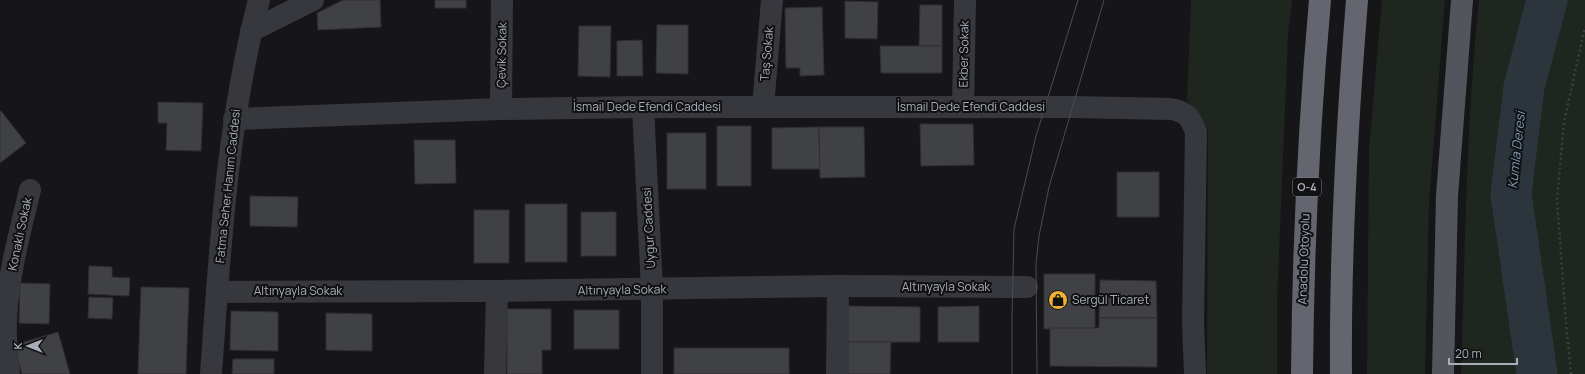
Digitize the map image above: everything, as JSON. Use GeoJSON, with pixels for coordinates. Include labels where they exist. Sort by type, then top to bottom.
{"type":"FeatureCollection","features":[{"type":"Feature","properties":{"kind":"highway","name":"Anadolu Otoyolu"},"geometry":{"type":"LineString","coordinates":[[1302,374],[1307,178],[1320,0]]}},
{"type":"Feature","properties":{"kind":"highway"},"geometry":{"type":"LineString","coordinates":[[1341,374],[1340,306],[1345,178],[1357,0]]}},
{"type":"Feature","properties":{"kind":"main road"},"geometry":{"type":"LineString","coordinates":[[1443,374],[1447,196],[1462,0]]}},
{"type":"Feature","properties":{"kind":"street","name":"Fatma Seher Hanım Caddesi"},"geometry":{"type":"LineString","coordinates":[[211,374],[223,206],[234,119],[251,31],[259,0]]}},
{"type":"Feature","properties":{"kind":"street"},"geometry":{"type":"LineString","coordinates":[[251,31],[313,0]]}},
{"type":"Feature","properties":{"kind":"street","name":"Çevik Sokak"},"geometry":{"type":"LineString","coordinates":[[501,109],[502,0]]}},
{"type":"Feature","properties":{"kind":"street","name":"Taş Sokak"},"geometry":{"type":"LineString","coordinates":[[763,107],[772,0]]}},
{"type":"Feature","properties":{"kind":"street","name":"Ekber Sokak"},"geometry":{"type":"LineString","coordinates":[[963,108],[965,0]]}},
{"type":"Feature","properties":{"kind":"street","name":"İsmail Dede Efendi Caddesi"},"geometry":{"type":"LineString","coordinates":[[234,119],[501,109],[643,107],[1060,107],[1171,109],[1182,111],[1191,119],[1196,132],[1193,322],[1195,374]]}},
{"type":"Feature","properties":{"kind":"street","name":"Uygur Caddesi"},"geometry":{"type":"LineString","coordinates":[[643,107],[652,290],[652,374]]}},
{"type":"Feature","properties":{"kind":"street","name":"Konaklı Sokak"},"geometry":{"type":"LineString","coordinates":[[9,374],[6,320],[8,297],[13,261],[30,190]]}},
{"type":"Feature","properties":{"kind":"street"},"geometry":{"type":"LineString","coordinates":[[837,374],[838,286]]}},
{"type":"Feature","properties":{"kind":"street","name":"Altınyayla Sokak"},"geometry":{"type":"LineString","coordinates":[[217,292],[652,290],[838,286],[1027,287]]}},
{"type":"Feature","properties":{"kind":"street"},"geometry":{"type":"LineString","coordinates":[[495,374],[497,291]]}},
{"type":"Feature","properties":{"kind":"path"},"geometry":{"type":"LineString","coordinates":[[1571,374],[1557,200],[1564,122],[1585,27]]}},
{"type":"Feature","properties":{"kind":"shaded area"},"geometry":{"type":"Polygon","coordinates":[[[1191,0],[1292,0],[1288,35],[1277,303],[1277,374],[1207,374],[1208,130],[1187,100],[1191,0]]]}},
{"type":"Feature","properties":{"kind":"shaded area"},"geometry":{"type":"Polygon","coordinates":[[[1382,0],[1445,0],[1429,203],[1425,374],[1367,374],[1369,149],[1382,0]]]}},
{"type":"Feature","properties":{"kind":"shaded area"},"geometry":{"type":"Polygon","coordinates":[[[1479,0],[1585,0],[1585,374],[1461,374],[1471,93],[1479,0]]]}},
{"type":"Feature","properties":{"kind":"building"},"geometry":{"type":"Polygon","coordinates":[[[343,0],[380,0],[381,27],[318,30],[317,13],[343,0]]]}},
{"type":"Feature","properties":{"kind":"building"},"geometry":{"type":"Polygon","coordinates":[[[435,0],[466,0],[466,8],[435,8],[435,0]]]}},
{"type":"Feature","properties":{"kind":"building"},"geometry":{"type":"Polygon","coordinates":[[[845,1],[878,2],[877,39],[845,38],[845,1]]]}},
{"type":"Feature","properties":{"kind":"building"},"geometry":{"type":"Polygon","coordinates":[[[920,5],[942,5],[942,46],[919,46],[920,5]]]}},
{"type":"Feature","properties":{"kind":"building"},"geometry":{"type":"Polygon","coordinates":[[[822,7],[824,75],[800,76],[800,68],[786,68],[785,8],[822,7]]]}},
{"type":"Feature","properties":{"kind":"building"},"geometry":{"type":"Polygon","coordinates":[[[657,25],[688,25],[688,74],[656,73],[657,25]]]}},
{"type":"Feature","properties":{"kind":"building"},"geometry":{"type":"Polygon","coordinates":[[[579,26],[611,26],[610,77],[578,76],[579,26]]]}},
{"type":"Feature","properties":{"kind":"building"},"geometry":{"type":"Polygon","coordinates":[[[642,40],[643,76],[617,76],[617,41],[642,40]]]}},
{"type":"Feature","properties":{"kind":"building"},"geometry":{"type":"Polygon","coordinates":[[[880,46],[942,46],[942,73],[881,73],[880,46]]]}},
{"type":"Feature","properties":{"kind":"building"},"geometry":{"type":"Polygon","coordinates":[[[158,102],[203,103],[201,151],[166,150],[167,123],[158,123],[158,102]]]}},
{"type":"Feature","properties":{"kind":"building"},"geometry":{"type":"Polygon","coordinates":[[[1,111],[26,143],[0,163],[0,112],[1,111]]]}},
{"type":"Feature","properties":{"kind":"building"},"geometry":{"type":"Polygon","coordinates":[[[920,124],[973,124],[974,165],[921,166],[920,124]]]}},
{"type":"Feature","properties":{"kind":"building"},"geometry":{"type":"Polygon","coordinates":[[[717,126],[751,126],[751,186],[717,186],[717,126]]]}},
{"type":"Feature","properties":{"kind":"building"},"geometry":{"type":"Polygon","coordinates":[[[819,127],[820,169],[772,169],[772,128],[819,127]]]}},
{"type":"Feature","properties":{"kind":"building"},"geometry":{"type":"Polygon","coordinates":[[[819,127],[864,127],[865,177],[820,178],[819,127]]]}},
{"type":"Feature","properties":{"kind":"building"},"geometry":{"type":"Polygon","coordinates":[[[667,133],[706,133],[706,189],[667,189],[667,133]]]}},
{"type":"Feature","properties":{"kind":"building"},"geometry":{"type":"Polygon","coordinates":[[[414,140],[455,140],[456,183],[415,184],[414,140]]]}},
{"type":"Feature","properties":{"kind":"building"},"geometry":{"type":"Polygon","coordinates":[[[1117,172],[1159,172],[1159,217],[1117,217],[1117,172]]]}},
{"type":"Feature","properties":{"kind":"building"},"geometry":{"type":"Polygon","coordinates":[[[250,196],[298,197],[297,227],[250,226],[250,196]]]}},
{"type":"Feature","properties":{"kind":"building"},"geometry":{"type":"Polygon","coordinates":[[[525,204],[567,204],[567,262],[525,262],[525,204]]]}},
{"type":"Feature","properties":{"kind":"building"},"geometry":{"type":"Polygon","coordinates":[[[474,210],[509,210],[509,263],[474,263],[474,210]]]}},
{"type":"Feature","properties":{"kind":"building"},"geometry":{"type":"Polygon","coordinates":[[[581,212],[616,212],[616,256],[581,256],[581,212]]]}},
{"type":"Feature","properties":{"kind":"building"},"geometry":{"type":"Polygon","coordinates":[[[89,266],[112,267],[112,277],[130,278],[129,296],[88,294],[89,266]]]}},
{"type":"Feature","properties":{"kind":"building"},"geometry":{"type":"Polygon","coordinates":[[[1044,274],[1095,274],[1095,328],[1044,329],[1044,274]]]}},
{"type":"Feature","properties":{"kind":"building"},"geometry":{"type":"Polygon","coordinates":[[[1100,280],[1156,281],[1157,318],[1099,318],[1100,280]]]}},
{"type":"Feature","properties":{"kind":"building"},"geometry":{"type":"Polygon","coordinates":[[[20,283],[50,284],[49,324],[19,323],[20,283]]]}},
{"type":"Feature","properties":{"kind":"building"},"geometry":{"type":"Polygon","coordinates":[[[141,287],[189,288],[186,374],[138,374],[141,287]]]}},
{"type":"Feature","properties":{"kind":"building"},"geometry":{"type":"Polygon","coordinates":[[[89,297],[113,298],[112,319],[88,318],[89,297]]]}},
{"type":"Feature","properties":{"kind":"building"},"geometry":{"type":"Polygon","coordinates":[[[848,306],[920,307],[920,342],[848,342],[848,306]]]}},
{"type":"Feature","properties":{"kind":"building"},"geometry":{"type":"Polygon","coordinates":[[[979,306],[979,342],[938,342],[938,307],[979,306]]]}},
{"type":"Feature","properties":{"kind":"building"},"geometry":{"type":"Polygon","coordinates":[[[507,309],[551,309],[551,350],[542,350],[542,374],[507,374],[507,309]]]}},
{"type":"Feature","properties":{"kind":"building"},"geometry":{"type":"Polygon","coordinates":[[[574,310],[619,310],[619,349],[574,349],[574,310]]]}},
{"type":"Feature","properties":{"kind":"building"},"geometry":{"type":"Polygon","coordinates":[[[231,311],[278,312],[278,351],[230,350],[231,311]]]}},
{"type":"Feature","properties":{"kind":"building"},"geometry":{"type":"Polygon","coordinates":[[[326,313],[372,314],[372,351],[326,350],[326,313]]]}},
{"type":"Feature","properties":{"kind":"building"},"geometry":{"type":"Polygon","coordinates":[[[1099,318],[1157,318],[1157,367],[1050,366],[1050,328],[1099,328],[1099,318]]]}},
{"type":"Feature","properties":{"kind":"building"},"geometry":{"type":"Polygon","coordinates":[[[58,332],[70,374],[22,374],[14,345],[58,332]]]}},
{"type":"Feature","properties":{"kind":"building"},"geometry":{"type":"Polygon","coordinates":[[[848,342],[891,342],[890,374],[848,374],[848,342]]]}},
{"type":"Feature","properties":{"kind":"building"},"geometry":{"type":"Polygon","coordinates":[[[674,348],[789,348],[789,374],[674,374],[674,348]]]}},
{"type":"Feature","properties":{"kind":"building"},"geometry":{"type":"Polygon","coordinates":[[[233,359],[274,359],[274,374],[232,374],[233,359]]]}},
{"type":"Feature","properties":{"kind":"waterway","name":"Kumla Deresi"},"geometry":{"type":"LineString","coordinates":[[1537,374],[1511,194],[1524,87],[1547,0]]}},
{"type":"Feature","properties":{"kind":"tram line"},"geometry":{"type":"LineString","coordinates":[[1012,374],[1014,229],[1036,136],[1078,0]]}},
{"type":"Feature","properties":{"kind":"tram line"},"geometry":{"type":"LineString","coordinates":[[1037,374],[1036,264],[1039,236],[1049,187],[1104,0]]}},
{"type":"Feature","properties":{"kind":"place","name":"Sergül Ticaret"},"geometry":{"type":"Point","coordinates":[1058,300]}}]}
